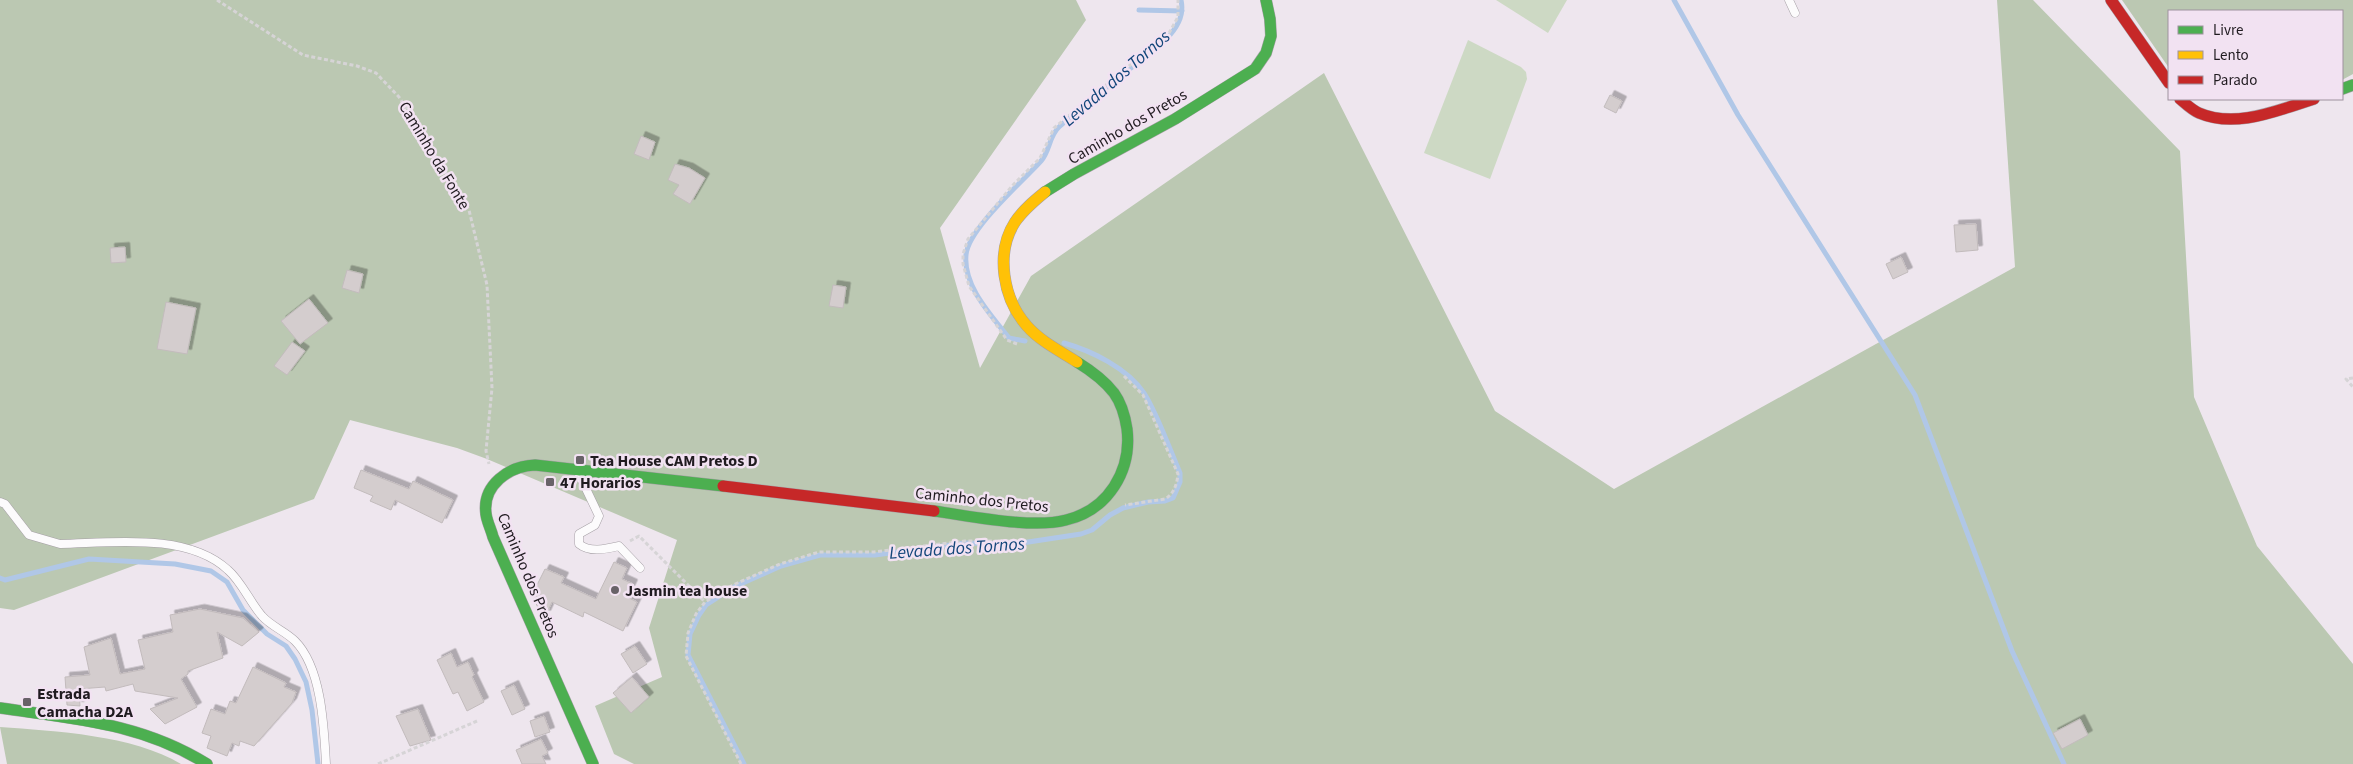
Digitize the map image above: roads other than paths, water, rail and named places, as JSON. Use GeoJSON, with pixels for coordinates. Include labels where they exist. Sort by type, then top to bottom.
{"type":"FeatureCollection","features":[{"type":"Feature","properties":{"kind":"main road","name":"Caminho dos Pretos"},"geometry":{"type":"LineString","coordinates":[[593,764],[493,537],[486,513],[488,498],[493,486],[512,469],[527,465],[576,469],[1040,524],[1064,522],[1093,509],[1112,492],[1124,469],[1128,443],[1126,418],[1108,385],[1087,368],[1029,329],[1014,307],[1006,282],[1004,262],[1006,249],[1015,223],[1028,206],[1046,192],[1148,134],[1255,69],[1266,55],[1272,38],[1272,22],[1266,0]]}},
{"type":"Feature","properties":{"kind":"main road"},"geometry":{"type":"LineString","coordinates":[[2111,0],[2168,82]]}},
{"type":"Feature","properties":{"kind":"main road"},"geometry":{"type":"LineString","coordinates":[[2181,100],[2198,112],[2218,119],[2233,120],[2255,116],[2311,100]]}},
{"type":"Feature","properties":{"kind":"main road"},"geometry":{"type":"LineString","coordinates":[[0,708],[124,727],[177,747],[207,764]]}},
{"type":"Feature","properties":{"kind":"lane"},"geometry":{"type":"LineString","coordinates":[[1789,0],[1795,13]]}},
{"type":"Feature","properties":{"kind":"lane"},"geometry":{"type":"LineString","coordinates":[[576,469],[599,516],[595,524],[579,534],[579,544],[584,548],[594,550],[619,546],[640,568]]}},
{"type":"Feature","properties":{"kind":"lane"},"geometry":{"type":"LineString","coordinates":[[0,502],[5,504],[30,535],[46,540],[60,544],[156,541],[199,553],[230,571],[250,603],[272,626],[295,641],[309,664],[319,695],[326,764]]}},
{"type":"Feature","properties":{"kind":"waterway","name":"Levada dos Tornos"},"geometry":{"type":"LineString","coordinates":[[1025,341],[1009,338],[980,300],[969,278],[966,267],[966,255],[969,244],[986,219],[1041,161],[1053,135],[1059,127],[1170,35],[1180,19],[1182,10],[1181,0]]}},
{"type":"Feature","properties":{"kind":"waterway"},"geometry":{"type":"LineString","coordinates":[[1674,0],[1738,115],[1915,395],[2012,651],[2064,764]]}},
{"type":"Feature","properties":{"kind":"waterway"},"geometry":{"type":"LineString","coordinates":[[1139,10],[1182,11]]}},
{"type":"Feature","properties":{"kind":"waterway","name":"Levada dos Tornos"},"geometry":{"type":"LineString","coordinates":[[744,764],[688,655],[690,634],[699,615],[706,605],[734,587],[781,566],[820,555],[875,555],[965,543],[1015,544],[1081,534],[1092,530],[1110,515],[1123,508],[1173,498],[1180,482],[1180,473],[1144,393],[1119,368],[1097,356],[1064,343]]}},
{"type":"Feature","properties":{"kind":"waterway"},"geometry":{"type":"LineString","coordinates":[[0,578],[5,580],[89,559],[175,564],[211,571],[227,582],[243,610],[267,634],[286,646],[295,659],[306,682],[312,710],[318,764]]}},
{"type":"Feature","properties":{"kind":"place","name":"Tea House CAM Pretos D"},"geometry":{"type":"Point","coordinates":[580,460]}},
{"type":"Feature","properties":{"kind":"place","name":"47 Horarios"},"geometry":{"type":"Point","coordinates":[550,482]}},
{"type":"Feature","properties":{"kind":"place","name":"Jasmin tea house"},"geometry":{"type":"Point","coordinates":[615,590]}},
{"type":"Feature","properties":{"kind":"place","name":"Estrada Camacha D2A"},"geometry":{"type":"Point","coordinates":[27,702]}}]}
